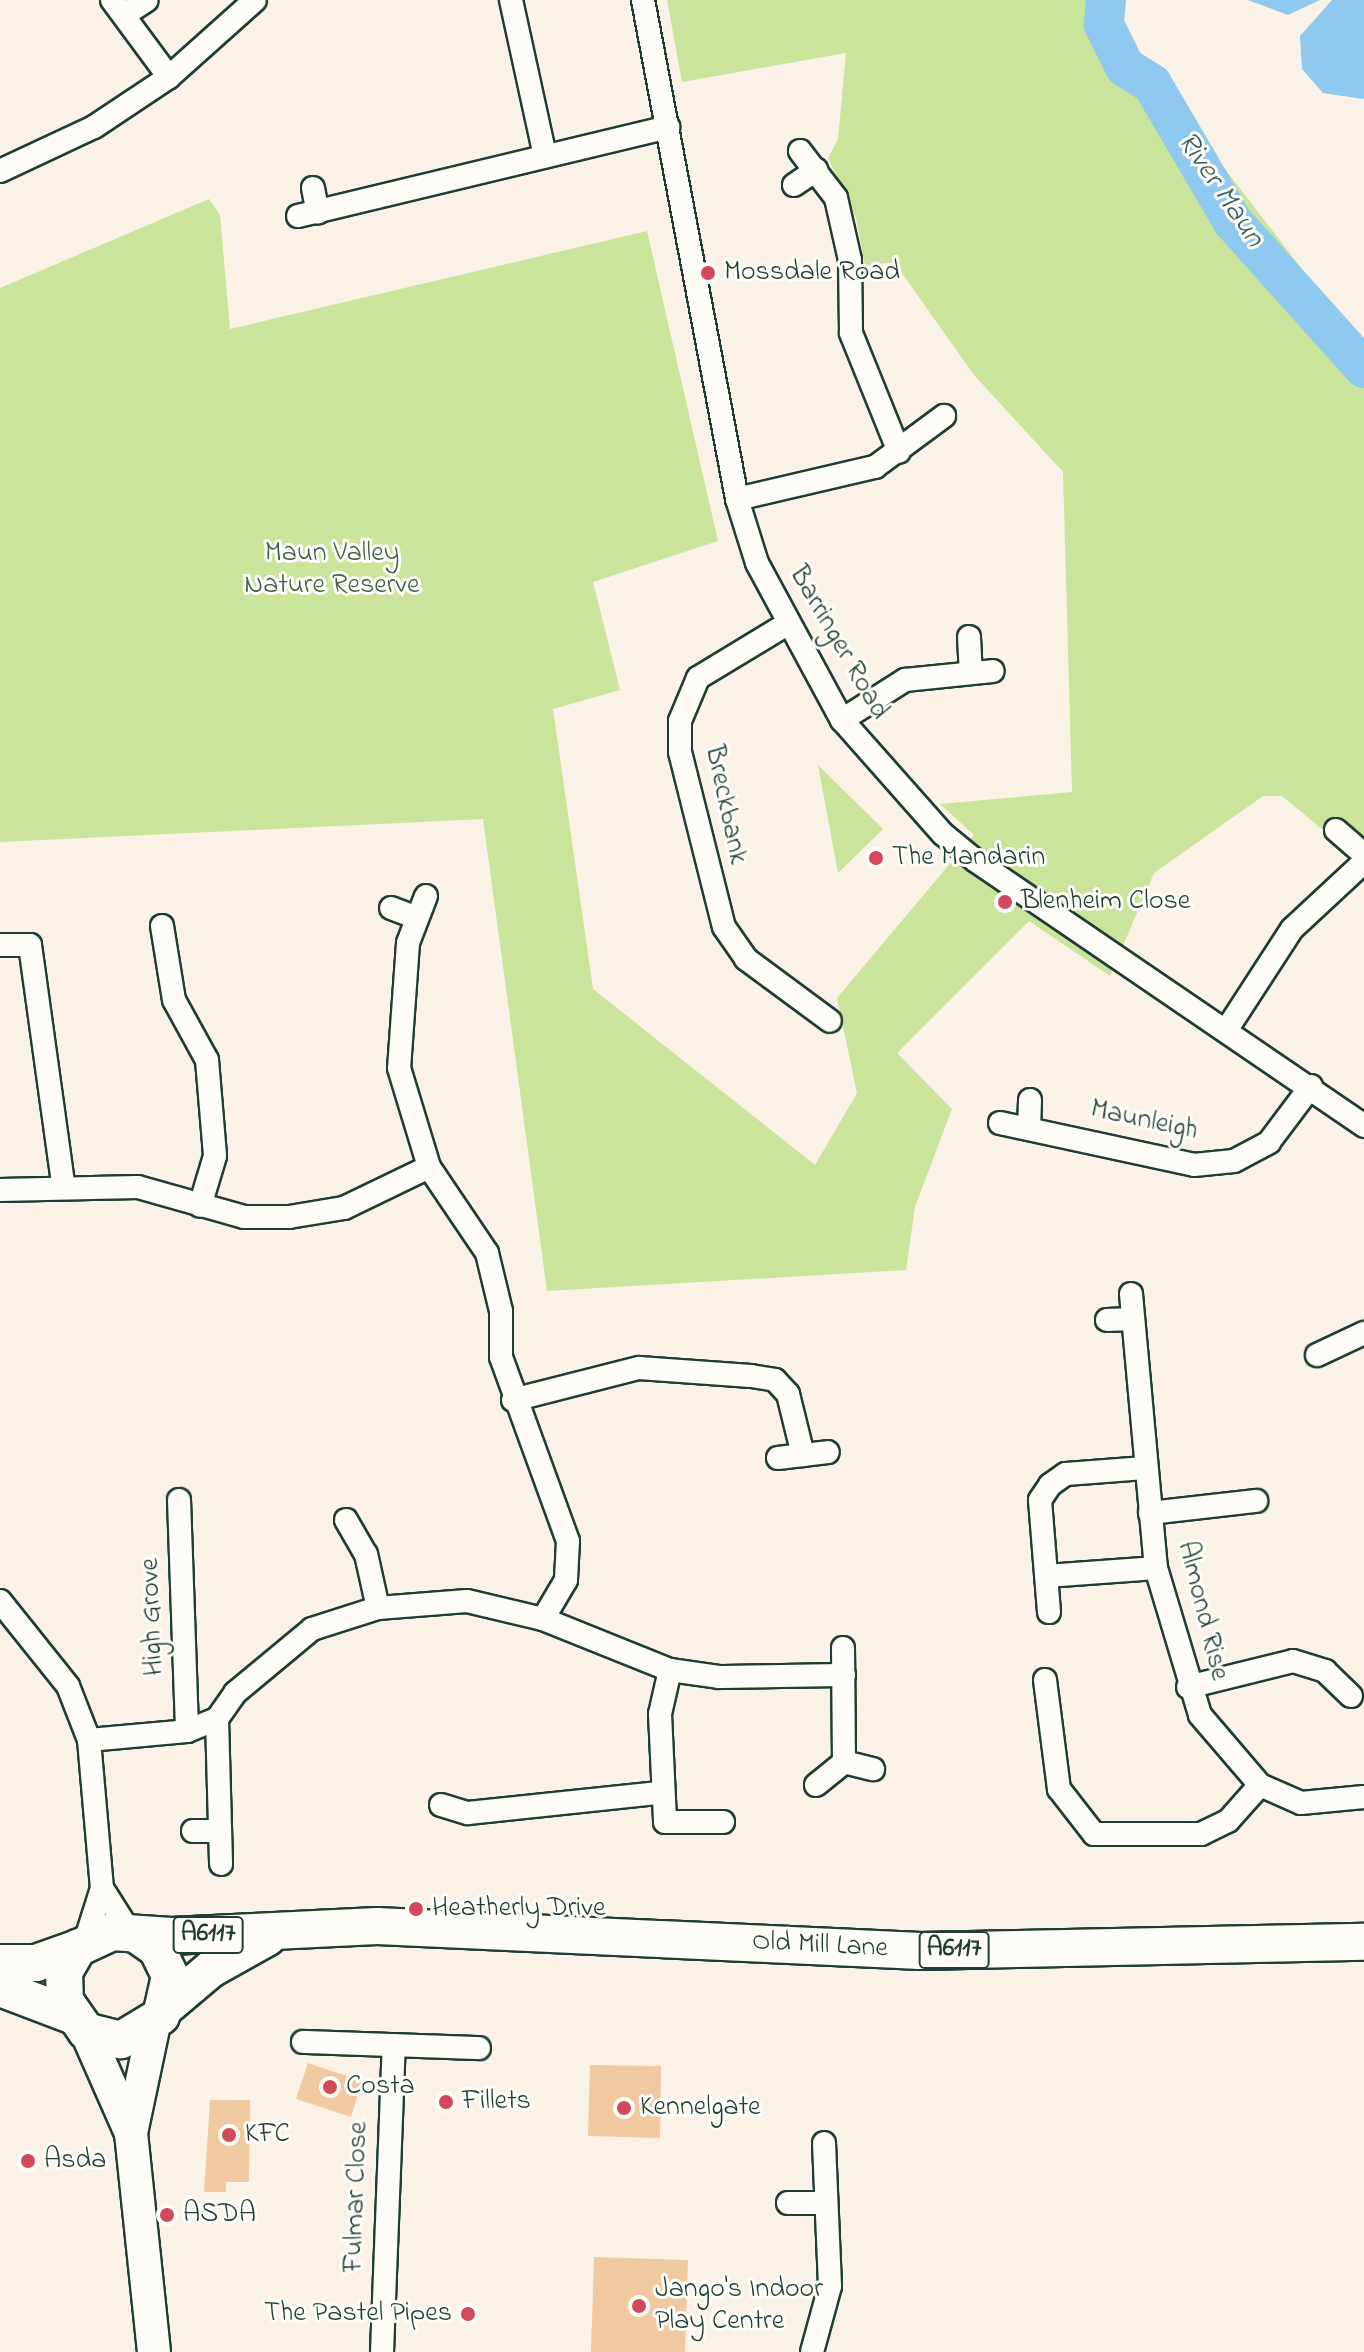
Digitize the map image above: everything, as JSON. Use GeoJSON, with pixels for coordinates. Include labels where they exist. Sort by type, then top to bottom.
{"type":"FeatureCollection","features":[{"type":"Feature","properties":{"kind":"main road","name":"Old Mill Lane"},"geometry":{"type":"LineString","coordinates":[[0,1963],[36,1963],[112,1932],[136,1936],[276,1933],[377,1926],[920,1951],[1364,1942]]}},
{"type":"Feature","properties":{"kind":"main road","name":"Old Mill Lane"},"geometry":{"type":"LineString","coordinates":[[0,1988],[121,2040],[160,2015],[211,1969],[276,1933]]}},
{"type":"Feature","properties":{"kind":"main road","name":"A6117"},"geometry":{"type":"LineString","coordinates":[[136,1936],[165,1962],[160,2015]]}},
{"type":"Feature","properties":{"kind":"main road"},"geometry":{"type":"LineString","coordinates":[[78,2023],[64,1972],[82,1945]]}},
{"type":"Feature","properties":{"kind":"street"},"geometry":{"type":"LineString","coordinates":[[147,0],[118,8],[169,77]]}},
{"type":"Feature","properties":{"kind":"street"},"geometry":{"type":"LineString","coordinates":[[0,171],[94,127],[169,77],[255,0]]}},
{"type":"Feature","properties":{"kind":"street"},"geometry":{"type":"LineString","coordinates":[[511,0],[545,156]]}},
{"type":"Feature","properties":{"kind":"street","name":"Barringer Road"},"geometry":{"type":"LineString","coordinates":[[643,0],[737,499],[787,624],[842,720],[943,834],[1311,1086],[1364,1126]]}},
{"type":"Feature","properties":{"kind":"street"},"geometry":{"type":"LineString","coordinates":[[313,188],[308,214],[668,127]]}},
{"type":"Feature","properties":{"kind":"street"},"geometry":{"type":"LineString","coordinates":[[800,151],[836,198],[850,260],[851,333],[899,452]]}},
{"type":"Feature","properties":{"kind":"street"},"geometry":{"type":"LineString","coordinates":[[794,185],[816,170]]}},
{"type":"Feature","properties":{"kind":"street"},"geometry":{"type":"LineString","coordinates":[[737,499],[875,467],[944,416]]}},
{"type":"Feature","properties":{"kind":"street","name":"Breckbank"},"geometry":{"type":"LineString","coordinates":[[787,624],[698,678],[680,721],[680,752],[724,927],[746,959],[823,1007]]}},
{"type":"Feature","properties":{"kind":"street"},"geometry":{"type":"LineString","coordinates":[[842,720],[905,680],[982,671],[969,637]]}},
{"type":"Feature","properties":{"kind":"street"},"geometry":{"type":"LineString","coordinates":[[1336,830],[1364,854]]}},
{"type":"Feature","properties":{"kind":"street"},"geometry":{"type":"LineString","coordinates":[[1227,1029],[1292,929],[1364,862]]}},
{"type":"Feature","properties":{"kind":"street"},"geometry":{"type":"LineString","coordinates":[[426,896],[415,917],[397,1051],[409,1119],[429,1167],[487,1253],[513,1400],[568,1541],[566,1580],[543,1619]]}},
{"type":"Feature","properties":{"kind":"street"},"geometry":{"type":"LineString","coordinates":[[391,908],[415,917]]}},
{"type":"Feature","properties":{"kind":"street"},"geometry":{"type":"LineString","coordinates":[[162,926],[176,949],[174,1000],[207,1060],[215,1156],[200,1206]]}},
{"type":"Feature","properties":{"kind":"street"},"geometry":{"type":"LineString","coordinates":[[0,945],[30,945],[63,1183]]}},
{"type":"Feature","properties":{"kind":"street","name":"Maunleigh"},"geometry":{"type":"LineString","coordinates":[[1000,1123],[1194,1165],[1234,1161],[1269,1142],[1311,1086]]}},
{"type":"Feature","properties":{"kind":"street"},"geometry":{"type":"LineString","coordinates":[[1029,1129],[1030,1100]]}},
{"type":"Feature","properties":{"kind":"street"},"geometry":{"type":"LineString","coordinates":[[0,1190],[63,1183],[138,1187],[244,1217],[344,1208],[429,1167]]}},
{"type":"Feature","properties":{"kind":"street","name":"Almond Rise"},"geometry":{"type":"LineString","coordinates":[[1131,1294],[1156,1568],[1188,1687],[1200,1715],[1260,1785],[1301,1803],[1336,1806],[1364,1797]]}},
{"type":"Feature","properties":{"kind":"street"},"geometry":{"type":"LineString","coordinates":[[1107,1320],[1133,1319]]}},
{"type":"Feature","properties":{"kind":"street"},"geometry":{"type":"LineString","coordinates":[[1317,1355],[1364,1333]]}},
{"type":"Feature","properties":{"kind":"street"},"geometry":{"type":"LineString","coordinates":[[513,1400],[639,1368],[775,1380],[788,1394],[803,1455]]}},
{"type":"Feature","properties":{"kind":"street"},"geometry":{"type":"LineString","coordinates":[[778,1458],[828,1452]]}},
{"type":"Feature","properties":{"kind":"street"},"geometry":{"type":"LineString","coordinates":[[1049,1612],[1040,1500],[1050,1485],[1066,1474],[1145,1468]]}},
{"type":"Feature","properties":{"kind":"street","name":"High Grove"},"geometry":{"type":"LineString","coordinates":[[179,1500],[187,1731]]}},
{"type":"Feature","properties":{"kind":"street"},"geometry":{"type":"LineString","coordinates":[[1150,1513],[1256,1501]]}},
{"type":"Feature","properties":{"kind":"street"},"geometry":{"type":"LineString","coordinates":[[346,1520],[366,1554],[378,1608]]}},
{"type":"Feature","properties":{"kind":"street"},"geometry":{"type":"LineString","coordinates":[[1047,1576],[1156,1568]]}},
{"type":"Feature","properties":{"kind":"street"},"geometry":{"type":"LineString","coordinates":[[0,1601],[68,1686],[89,1740],[102,1888],[82,1945]]}},
{"type":"Feature","properties":{"kind":"street"},"geometry":{"type":"LineString","coordinates":[[89,1740],[187,1731],[217,1719],[235,1693],[312,1629],[378,1608],[467,1601],[543,1619],[670,1670],[719,1677],[844,1675]]}},
{"type":"Feature","properties":{"kind":"street"},"geometry":{"type":"LineString","coordinates":[[843,1648],[844,1762]]}},
{"type":"Feature","properties":{"kind":"street"},"geometry":{"type":"LineString","coordinates":[[1188,1687],[1293,1661],[1325,1671],[1351,1696]]}},
{"type":"Feature","properties":{"kind":"street"},"geometry":{"type":"LineString","coordinates":[[670,1670],[660,1714],[659,1793],[665,1822],[723,1822]]}},
{"type":"Feature","properties":{"kind":"street"},"geometry":{"type":"LineString","coordinates":[[1045,1680],[1059,1789],[1094,1834],[1201,1834],[1228,1821],[1260,1785]]}},
{"type":"Feature","properties":{"kind":"street"},"geometry":{"type":"LineString","coordinates":[[217,1719],[221,1864]]}},
{"type":"Feature","properties":{"kind":"street"},"geometry":{"type":"LineString","coordinates":[[844,1762],[873,1769]]}},
{"type":"Feature","properties":{"kind":"street"},"geometry":{"type":"LineString","coordinates":[[816,1785],[844,1762]]}},
{"type":"Feature","properties":{"kind":"street"},"geometry":{"type":"LineString","coordinates":[[441,1805],[468,1813],[659,1793]]}},
{"type":"Feature","properties":{"kind":"street"},"geometry":{"type":"LineString","coordinates":[[193,1831],[220,1831]]}},
{"type":"Feature","properties":{"kind":"street"},"geometry":{"type":"LineString","coordinates":[[102,1888],[136,1936]]}},
{"type":"Feature","properties":{"kind":"street"},"geometry":{"type":"LineString","coordinates":[[131,2133],[160,2015]]}},
{"type":"Feature","properties":{"kind":"street"},"geometry":{"type":"LineString","coordinates":[[78,2023],[131,2133],[154,2352]]}},
{"type":"Feature","properties":{"kind":"street"},"geometry":{"type":"LineString","coordinates":[[303,2042],[479,2048]]}},
{"type":"Feature","properties":{"kind":"street","name":"Fulmar Close"},"geometry":{"type":"LineString","coordinates":[[382,2352],[394,2045]]}},
{"type":"Feature","properties":{"kind":"street"},"geometry":{"type":"LineString","coordinates":[[812,2352],[830,2286],[824,2143]]}},
{"type":"Feature","properties":{"kind":"street"},"geometry":{"type":"LineString","coordinates":[[788,2203],[826,2203]]}},
{"type":"Feature","properties":{"kind":"green space","name":"Maun Valley Nature Reserve"},"geometry":{"type":"Polygon","coordinates":[[[667,0],[1103,0],[1099,5],[1364,350],[1364,864],[1282,796],[1263,796],[1154,873],[1110,976],[1029,921],[897,1053],[952,1109],[915,1207],[906,1270],[547,1291],[483,819],[0,842],[0,288],[209,199],[220,215],[230,329],[647,231],[718,541],[593,582],[620,690],[553,709],[593,989],[815,1165],[857,1093],[837,998],[974,835],[940,804],[1072,792],[1063,472],[974,375],[894,262],[865,266],[856,218],[828,158],[838,139],[846,53],[682,82],[667,0]]]}},
{"type":"Feature","properties":{"kind":"green space"},"geometry":{"type":"Polygon","coordinates":[[[818,765],[883,829],[838,873],[818,765]]]}},
{"type":"Feature","properties":{"kind":"water"},"geometry":{"type":"Polygon","coordinates":[[[1248,0],[1320,0],[1288,15],[1248,0]]]}},
{"type":"Feature","properties":{"kind":"water"},"geometry":{"type":"Polygon","coordinates":[[[1332,0],[1364,0],[1364,99],[1323,93],[1302,69],[1300,36],[1332,0]]]}},
{"type":"Feature","properties":{"kind":"building","name":"Costa"},"geometry":{"type":"Polygon","coordinates":[[[308,2063],[362,2081],[351,2117],[296,2099],[308,2063]]]}},
{"type":"Feature","properties":{"kind":"building","name":"Kennelgate"},"geometry":{"type":"Polygon","coordinates":[[[590,2065],[661,2066],[660,2138],[588,2136],[590,2065]]]}},
{"type":"Feature","properties":{"kind":"building","name":"KFC"},"geometry":{"type":"Polygon","coordinates":[[[210,2100],[250,2100],[249,2182],[226,2182],[226,2192],[204,2192],[210,2100]]]}},
{"type":"Feature","properties":{"kind":"building","name":"Jango's Indoor Play Centre"},"geometry":{"type":"Polygon","coordinates":[[[594,2257],[688,2260],[685,2352],[591,2352],[594,2257]]]}},
{"type":"Feature","properties":{"kind":"waterway","name":"River Maun"},"geometry":{"type":"LineString","coordinates":[[1106,0],[1104,25],[1125,67],[1152,84],[1233,222],[1364,368]]}},
{"type":"Feature","properties":{"kind":"place","name":"Mossdale Road"},"geometry":{"type":"Point","coordinates":[708,273]}},
{"type":"Feature","properties":{"kind":"place","name":"The Mandarin"},"geometry":{"type":"Point","coordinates":[876,858]}},
{"type":"Feature","properties":{"kind":"place","name":"Blenheim Close"},"geometry":{"type":"Point","coordinates":[1005,902]}},
{"type":"Feature","properties":{"kind":"place","name":"Heatherly Drive"},"geometry":{"type":"Point","coordinates":[416,1909]}},
{"type":"Feature","properties":{"kind":"place","name":"Costa"},"geometry":{"type":"Point","coordinates":[330,2087]}},
{"type":"Feature","properties":{"kind":"place","name":"Fillets"},"geometry":{"type":"Point","coordinates":[446,2102]}},
{"type":"Feature","properties":{"kind":"place","name":"Kennelgate"},"geometry":{"type":"Point","coordinates":[624,2108]}},
{"type":"Feature","properties":{"kind":"place","name":"KFC"},"geometry":{"type":"Point","coordinates":[229,2135]}},
{"type":"Feature","properties":{"kind":"place","name":"Asda"},"geometry":{"type":"Point","coordinates":[28,2161]}},
{"type":"Feature","properties":{"kind":"place","name":"ASDA"},"geometry":{"type":"Point","coordinates":[167,2215]}},
{"type":"Feature","properties":{"kind":"place","name":"Jango's Indoor Play Centre"},"geometry":{"type":"Point","coordinates":[639,2306]}},
{"type":"Feature","properties":{"kind":"place","name":"The Pastel Pipes"},"geometry":{"type":"Point","coordinates":[468,2314]}}]}
